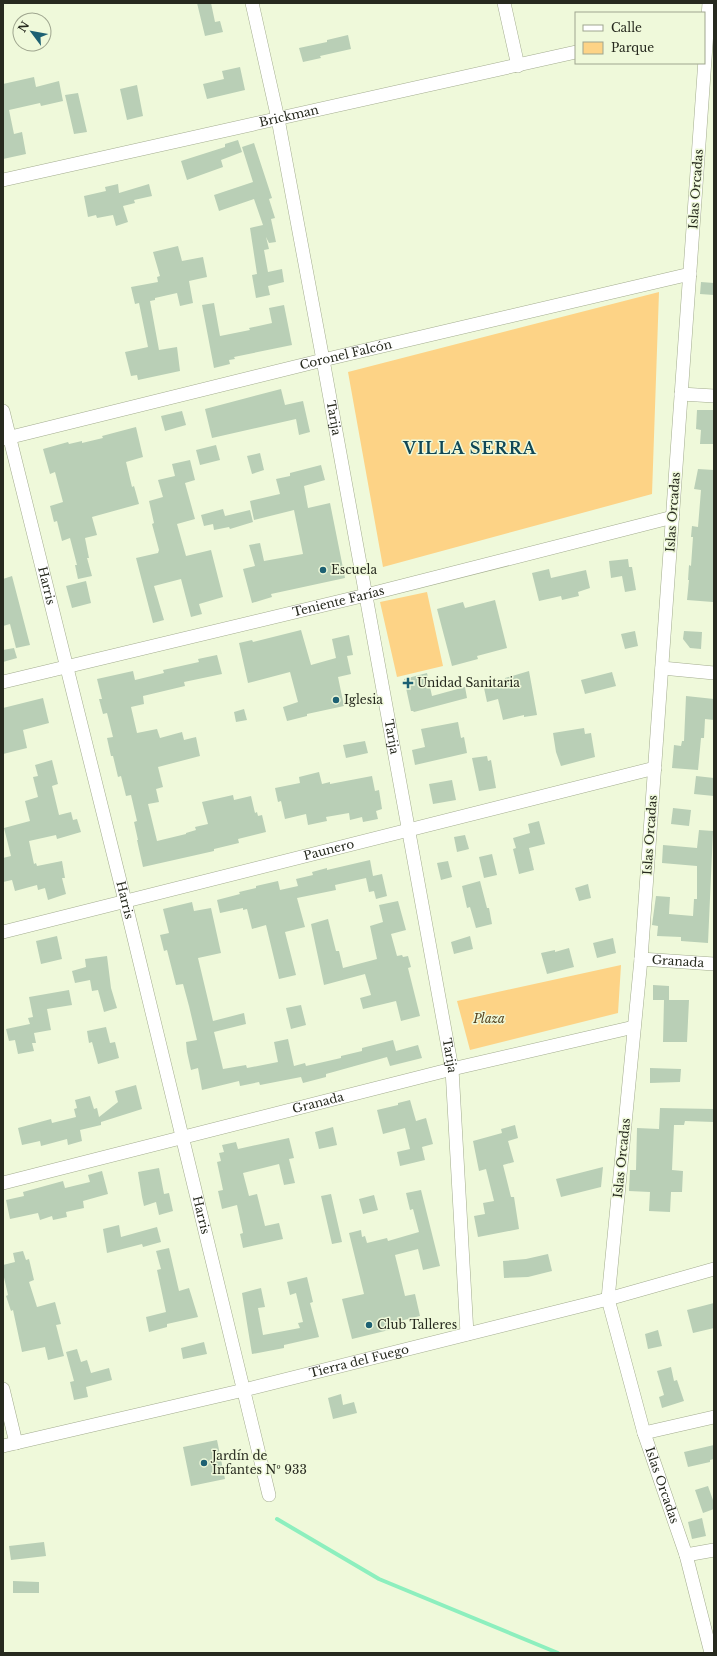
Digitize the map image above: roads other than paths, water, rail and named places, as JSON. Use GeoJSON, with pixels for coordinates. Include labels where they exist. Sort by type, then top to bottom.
{"type":"FeatureCollection","features":[{"type":"Feature","properties":{"kind":"street","name":"Tarija"},"geometry":{"type":"LineString","coordinates":[[252,3],[278,119],[452,1069],[467,1334]]}},
{"type":"Feature","properties":{"kind":"street"},"geometry":{"type":"LineString","coordinates":[[504,3],[518,66]]}},
{"type":"Feature","properties":{"kind":"street","name":"Islas Orcadas"},"geometry":{"type":"LineString","coordinates":[[709,3],[706,20],[708,108],[690,274],[641,959],[608,1299],[644,1433],[686,1555],[711,1653]]}},
{"type":"Feature","properties":{"kind":"street","name":"Brickman"},"geometry":{"type":"LineString","coordinates":[[3,180],[575,52]]}},
{"type":"Feature","properties":{"kind":"street","name":"Coronel Falcón"},"geometry":{"type":"LineString","coordinates":[[6,439],[323,360],[690,274]]}},
{"type":"Feature","properties":{"kind":"street"},"geometry":{"type":"LineString","coordinates":[[681,394],[714,396]]}},
{"type":"Feature","properties":{"kind":"street","name":"Harris"},"geometry":{"type":"LineString","coordinates":[[3,411],[6,439],[126,901],[269,1495]]}},
{"type":"Feature","properties":{"kind":"street","name":"Teniente Farías"},"geometry":{"type":"LineString","coordinates":[[3,682],[366,595],[673,517]]}},
{"type":"Feature","properties":{"kind":"street"},"geometry":{"type":"LineString","coordinates":[[662,668],[714,673]]}},
{"type":"Feature","properties":{"kind":"street","name":"Paunero"},"geometry":{"type":"LineString","coordinates":[[3,932],[655,768]]}},
{"type":"Feature","properties":{"kind":"street","name":"Granada"},"geometry":{"type":"LineString","coordinates":[[641,959],[714,964]]}},
{"type":"Feature","properties":{"kind":"street","name":"Granada"},"geometry":{"type":"LineString","coordinates":[[3,1182],[452,1069],[634,1027]]}},
{"type":"Feature","properties":{"kind":"street","name":"Tierra del Fuego"},"geometry":{"type":"LineString","coordinates":[[3,1446],[244,1390],[608,1299],[714,1269]]}},
{"type":"Feature","properties":{"kind":"street"},"geometry":{"type":"LineString","coordinates":[[3,1389],[16,1443]]}},
{"type":"Feature","properties":{"kind":"street"},"geometry":{"type":"LineString","coordinates":[[644,1433],[714,1417]]}},
{"type":"Feature","properties":{"kind":"street"},"geometry":{"type":"LineString","coordinates":[[686,1555],[714,1550]]}},
{"type":"Feature","properties":{"kind":"waterway"},"geometry":{"type":"LineString","coordinates":[[277,1519],[379,1579],[558,1653]]}},
{"type":"Feature","properties":{"kind":"place","name":"Escuela"},"geometry":{"type":"Point","coordinates":[323,570]}},
{"type":"Feature","properties":{"kind":"place","name":"Unidad Sanitaria"},"geometry":{"type":"Point","coordinates":[408,683]}},
{"type":"Feature","properties":{"kind":"place","name":"Iglesia"},"geometry":{"type":"Point","coordinates":[336,700]}},
{"type":"Feature","properties":{"kind":"place","name":"Club Talleres"},"geometry":{"type":"Point","coordinates":[369,1325]}},
{"type":"Feature","properties":{"kind":"place","name":"Jardín de Infantes Nº 933"},"geometry":{"type":"Point","coordinates":[204,1463]}},
{"type":"Feature","properties":{"kind":"district","name":"VILLA SERRA"},"geometry":{"type":"Point","coordinates":[470,448]}},
{"type":"Feature","properties":{"kind":"park label","name":"Plaza"},"geometry":{"type":"Point","coordinates":[489,1019]}}]}
